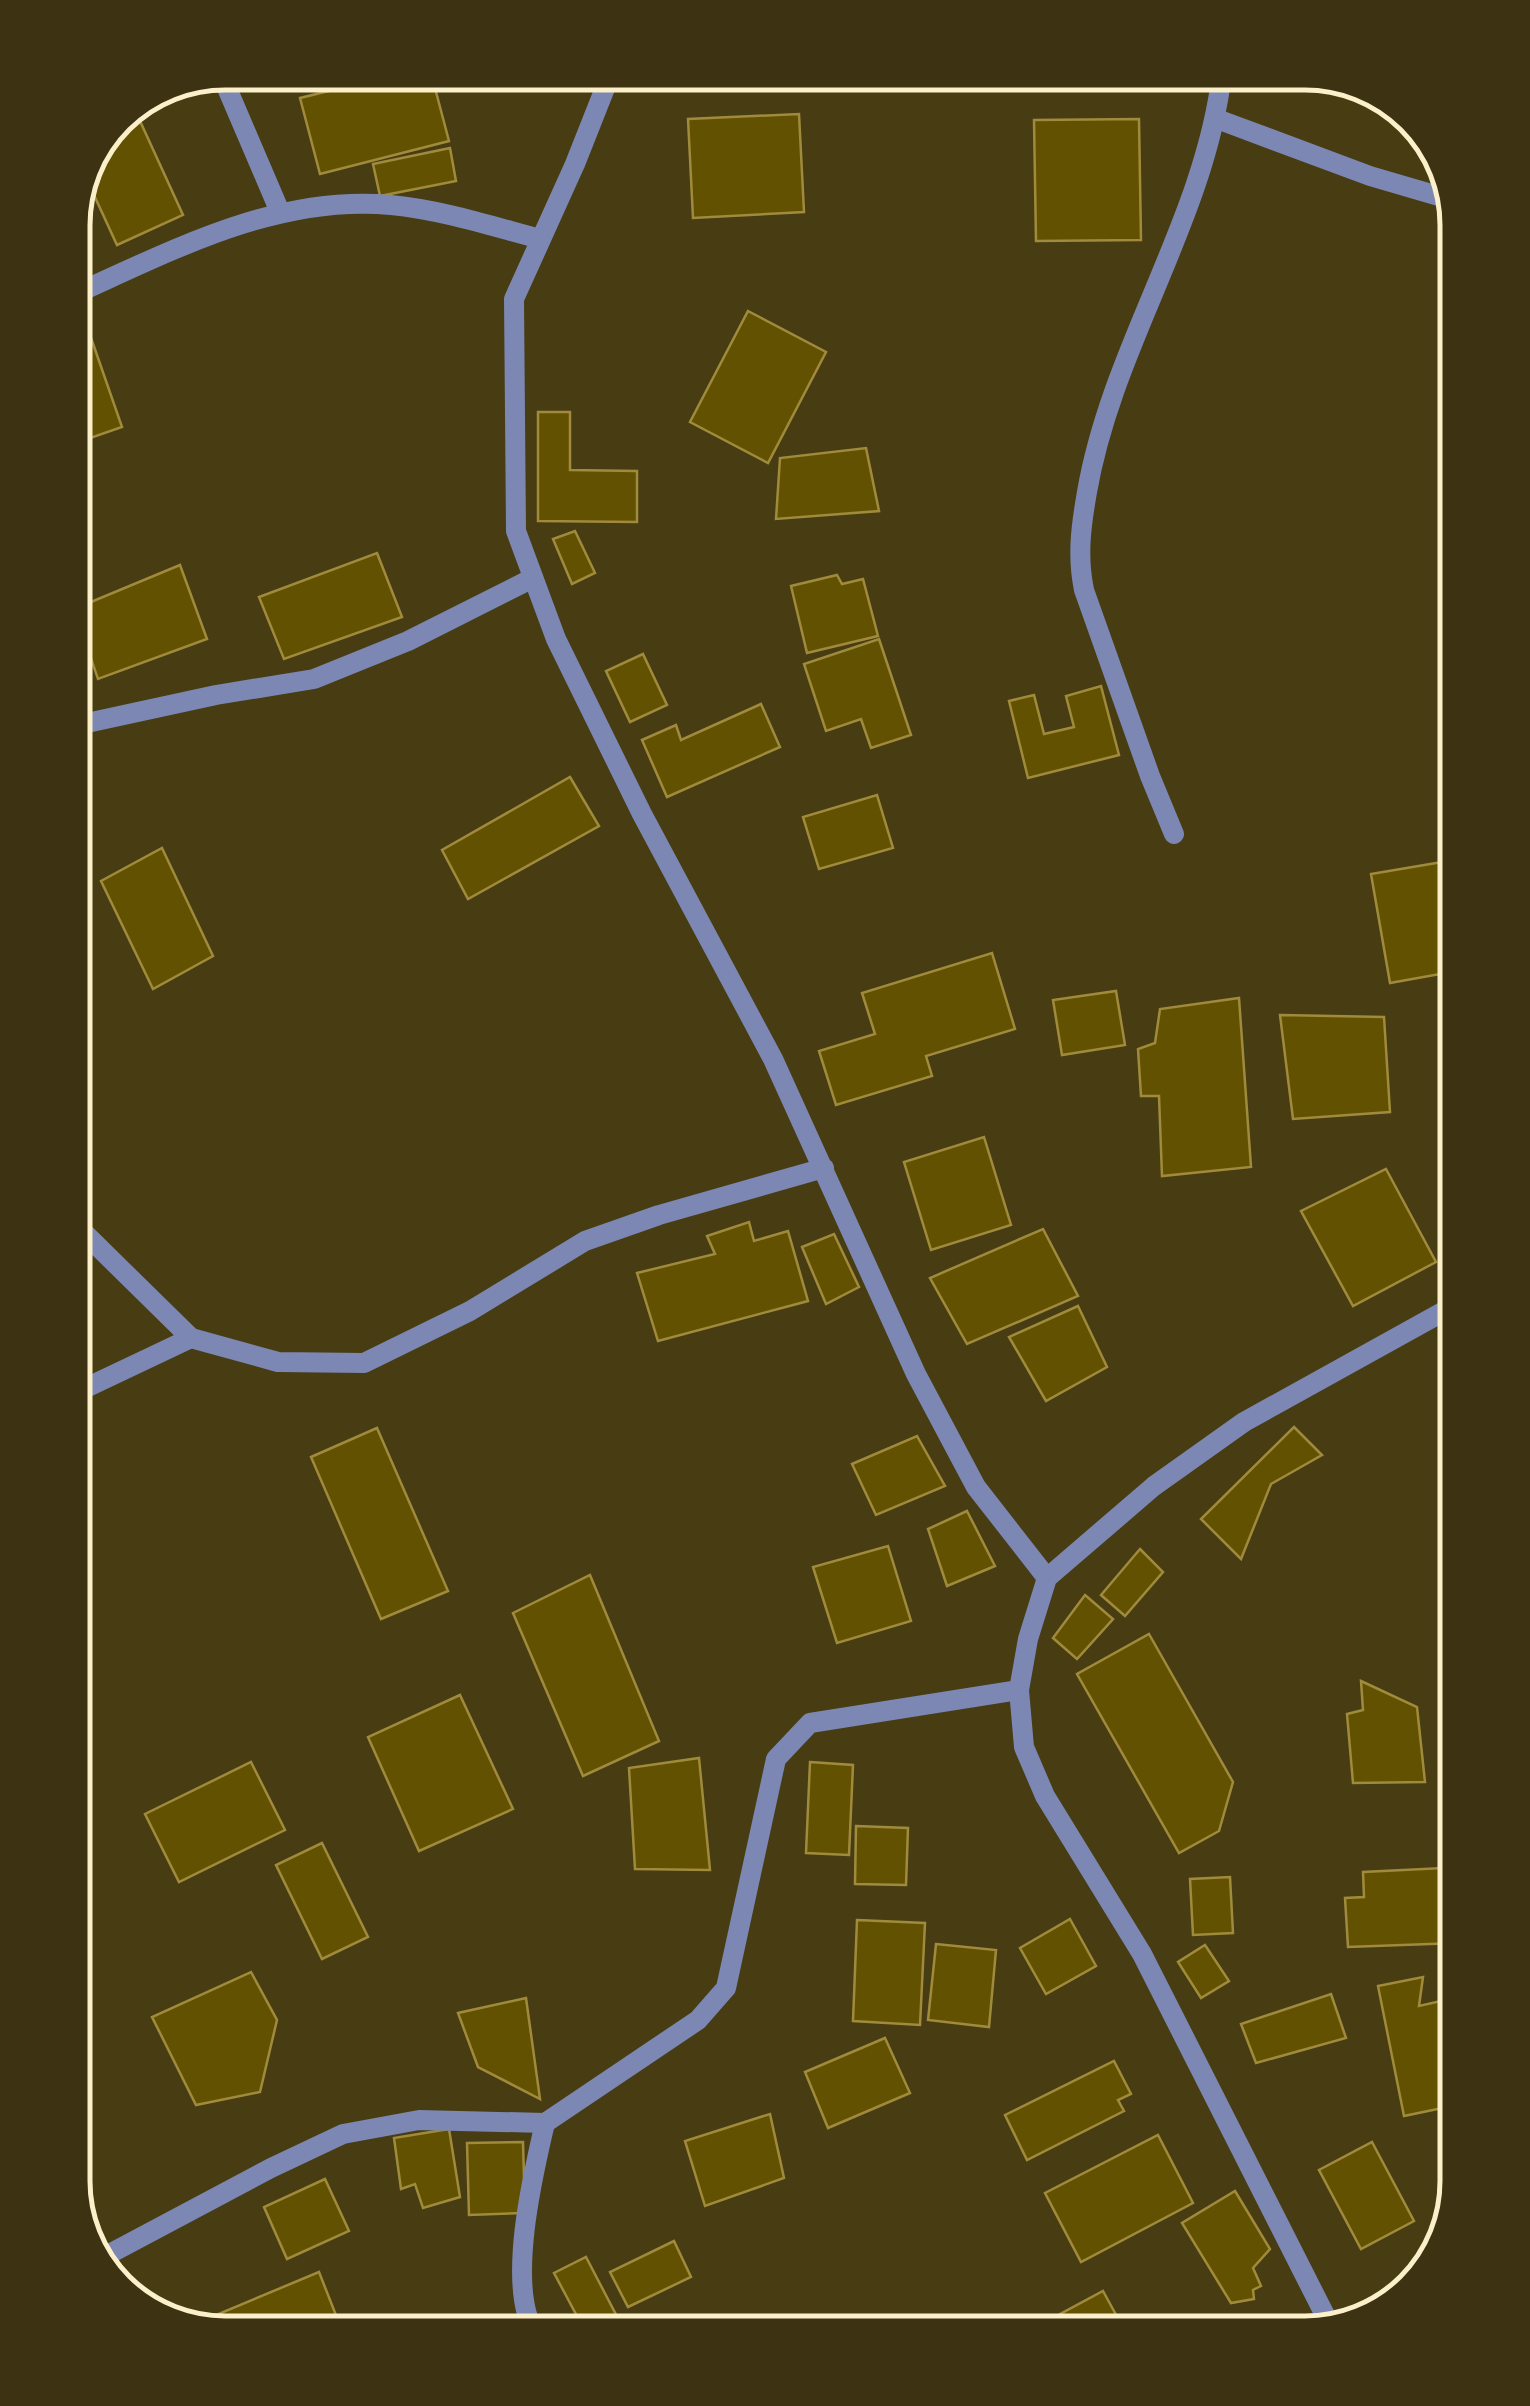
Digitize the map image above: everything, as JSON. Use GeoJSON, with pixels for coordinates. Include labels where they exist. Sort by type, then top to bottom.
{"type":"FeatureCollection","features":[{"type":"Feature","properties":{"kind":"street"},"geometry":{"type":"LineString","coordinates":[[228,90],[280,212]]}},
{"type":"Feature","properties":{"kind":"street"},"geometry":{"type":"LineString","coordinates":[[604,90],[576,164],[514,299],[516,531],[556,639],[660,848],[772,1059],[916,1374],[976,1487],[1047,1578]]}},
{"type":"Feature","properties":{"kind":"street"},"geometry":{"type":"LineString","coordinates":[[1174,834],[1084,590],[1078,562],[1090,472],[1112,392],[1160,278],[1217,119],[1220,90]]}},
{"type":"Feature","properties":{"kind":"street"},"geometry":{"type":"LineString","coordinates":[[1217,119],[1370,176],[1436,195]]}},
{"type":"Feature","properties":{"kind":"street"},"geometry":{"type":"LineString","coordinates":[[90,287],[187,243],[280,212],[320,206],[390,204],[458,216],[540,239]]}},
{"type":"Feature","properties":{"kind":"street"},"geometry":{"type":"LineString","coordinates":[[90,722],[314,679],[408,641],[533,578]]}},
{"type":"Feature","properties":{"kind":"street"},"geometry":{"type":"LineString","coordinates":[[90,1239],[191,1338],[278,1362],[364,1363],[470,1311],[585,1240],[659,1214],[824,1168]]}},
{"type":"Feature","properties":{"kind":"street"},"geometry":{"type":"LineString","coordinates":[[1324,2315],[1142,1954],[1045,1796],[1024,1748],[1019,1690],[1028,1639],[1047,1578],[1154,1486],[1244,1422],[1440,1314]]}},
{"type":"Feature","properties":{"kind":"street"},"geometry":{"type":"LineString","coordinates":[[90,1386],[191,1338]]}},
{"type":"Feature","properties":{"kind":"street"},"geometry":{"type":"LineString","coordinates":[[111,2253],[343,2134],[418,2120],[545,2123],[698,2020],[726,1988],[776,1758],[810,1724],[1019,1690]]}},
{"type":"Feature","properties":{"kind":"street"},"geometry":{"type":"LineString","coordinates":[[527,2316],[522,2264],[526,2202],[545,2123]]}},
{"type":"Feature","properties":{"kind":"building"},"geometry":{"type":"Polygon","coordinates":[[[333,90],[436,90],[449,141],[320,174],[300,98],[333,90]]]}},
{"type":"Feature","properties":{"kind":"building"},"geometry":{"type":"Polygon","coordinates":[[[799,114],[804,212],[693,218],[688,119],[799,114]]]}},
{"type":"Feature","properties":{"kind":"building"},"geometry":{"type":"Polygon","coordinates":[[[1139,119],[1141,240],[1036,241],[1034,120],[1139,119]]]}},
{"type":"Feature","properties":{"kind":"building"},"geometry":{"type":"Polygon","coordinates":[[[140,121],[183,215],[117,245],[94,195],[104,165],[118,143],[140,121]]]}},
{"type":"Feature","properties":{"kind":"building"},"geometry":{"type":"Polygon","coordinates":[[[450,148],[456,181],[380,196],[373,164],[450,148]]]}},
{"type":"Feature","properties":{"kind":"building"},"geometry":{"type":"Polygon","coordinates":[[[748,311],[826,352],[768,463],[690,422],[748,311]]]}},
{"type":"Feature","properties":{"kind":"building"},"geometry":{"type":"Polygon","coordinates":[[[90,335],[122,427],[90,438],[90,335]]]}},
{"type":"Feature","properties":{"kind":"building"},"geometry":{"type":"Polygon","coordinates":[[[538,412],[570,412],[570,470],[637,471],[637,522],[538,521],[538,412]]]}},
{"type":"Feature","properties":{"kind":"building"},"geometry":{"type":"Polygon","coordinates":[[[866,448],[879,511],[776,519],[780,458],[866,448]]]}},
{"type":"Feature","properties":{"kind":"building"},"geometry":{"type":"Polygon","coordinates":[[[575,531],[595,573],[572,584],[553,539],[575,531]]]}},
{"type":"Feature","properties":{"kind":"building"},"geometry":{"type":"Polygon","coordinates":[[[377,553],[402,617],[284,659],[259,597],[377,553]]]}},
{"type":"Feature","properties":{"kind":"building"},"geometry":{"type":"Polygon","coordinates":[[[180,565],[207,639],[98,679],[90,656],[90,602],[180,565]]]}},
{"type":"Feature","properties":{"kind":"building"},"geometry":{"type":"Polygon","coordinates":[[[837,575],[842,584],[863,579],[878,636],[807,653],[791,586],[837,575]]]}},
{"type":"Feature","properties":{"kind":"building"},"geometry":{"type":"Polygon","coordinates":[[[879,639],[911,735],[871,748],[861,719],[826,731],[804,664],[879,639]]]}},
{"type":"Feature","properties":{"kind":"building"},"geometry":{"type":"Polygon","coordinates":[[[643,654],[667,705],[630,722],[606,671],[643,654]]]}},
{"type":"Feature","properties":{"kind":"building"},"geometry":{"type":"Polygon","coordinates":[[[1101,686],[1119,755],[1028,778],[1009,701],[1034,695],[1044,734],[1074,727],[1066,696],[1101,686]]]}},
{"type":"Feature","properties":{"kind":"building"},"geometry":{"type":"Polygon","coordinates":[[[761,704],[780,747],[667,797],[642,740],[676,725],[681,740],[761,704]]]}},
{"type":"Feature","properties":{"kind":"building"},"geometry":{"type":"Polygon","coordinates":[[[570,777],[599,826],[468,899],[442,850],[570,777]]]}},
{"type":"Feature","properties":{"kind":"building"},"geometry":{"type":"Polygon","coordinates":[[[877,795],[893,848],[819,869],[803,817],[877,795]]]}},
{"type":"Feature","properties":{"kind":"building"},"geometry":{"type":"Polygon","coordinates":[[[162,848],[213,956],[153,989],[101,881],[162,848]]]}},
{"type":"Feature","properties":{"kind":"building"},"geometry":{"type":"Polygon","coordinates":[[[1440,862],[1440,974],[1390,983],[1371,874],[1440,862]]]}},
{"type":"Feature","properties":{"kind":"building"},"geometry":{"type":"Polygon","coordinates":[[[992,953],[1015,1029],[926,1056],[932,1076],[836,1105],[819,1051],[875,1034],[862,993],[992,953]]]}},
{"type":"Feature","properties":{"kind":"building"},"geometry":{"type":"Polygon","coordinates":[[[1116,991],[1125,1045],[1062,1055],[1053,1000],[1116,991]]]}},
{"type":"Feature","properties":{"kind":"building"},"geometry":{"type":"Polygon","coordinates":[[[1239,998],[1251,1167],[1162,1176],[1159,1096],[1141,1096],[1138,1049],[1155,1043],[1160,1009],[1239,998]]]}},
{"type":"Feature","properties":{"kind":"building"},"geometry":{"type":"Polygon","coordinates":[[[1280,1015],[1384,1017],[1390,1112],[1293,1119],[1280,1015]]]}},
{"type":"Feature","properties":{"kind":"building"},"geometry":{"type":"Polygon","coordinates":[[[984,1137],[1011,1225],[931,1250],[904,1162],[984,1137]]]}},
{"type":"Feature","properties":{"kind":"building"},"geometry":{"type":"Polygon","coordinates":[[[1386,1169],[1436,1262],[1353,1306],[1301,1211],[1386,1169]]]}},
{"type":"Feature","properties":{"kind":"building"},"geometry":{"type":"Polygon","coordinates":[[[749,1222],[754,1241],[788,1231],[808,1301],[658,1341],[637,1273],[715,1254],[707,1236],[749,1222]]]}},
{"type":"Feature","properties":{"kind":"building"},"geometry":{"type":"Polygon","coordinates":[[[1043,1229],[1078,1296],[967,1344],[930,1278],[1043,1229]]]}},
{"type":"Feature","properties":{"kind":"building"},"geometry":{"type":"Polygon","coordinates":[[[834,1234],[859,1287],[826,1304],[802,1247],[834,1234]]]}},
{"type":"Feature","properties":{"kind":"building"},"geometry":{"type":"Polygon","coordinates":[[[1078,1306],[1107,1367],[1046,1401],[1009,1337],[1078,1306]]]}},
{"type":"Feature","properties":{"kind":"building"},"geometry":{"type":"Polygon","coordinates":[[[1294,1427],[1322,1455],[1271,1484],[1241,1559],[1201,1519],[1294,1427]]]}},
{"type":"Feature","properties":{"kind":"building"},"geometry":{"type":"Polygon","coordinates":[[[377,1428],[448,1591],[381,1619],[311,1457],[377,1428]]]}},
{"type":"Feature","properties":{"kind":"building"},"geometry":{"type":"Polygon","coordinates":[[[917,1436],[945,1486],[876,1515],[852,1464],[917,1436]]]}},
{"type":"Feature","properties":{"kind":"building"},"geometry":{"type":"Polygon","coordinates":[[[967,1511],[995,1566],[947,1586],[928,1529],[967,1511]]]}},
{"type":"Feature","properties":{"kind":"building"},"geometry":{"type":"Polygon","coordinates":[[[888,1546],[911,1621],[837,1643],[813,1567],[888,1546]]]}},
{"type":"Feature","properties":{"kind":"building"},"geometry":{"type":"Polygon","coordinates":[[[1140,1549],[1163,1572],[1125,1616],[1101,1595],[1140,1549]]]}},
{"type":"Feature","properties":{"kind":"building"},"geometry":{"type":"Polygon","coordinates":[[[590,1575],[659,1741],[583,1776],[513,1613],[590,1575]]]}},
{"type":"Feature","properties":{"kind":"building"},"geometry":{"type":"Polygon","coordinates":[[[1085,1595],[1113,1619],[1077,1659],[1053,1638],[1085,1595]]]}},
{"type":"Feature","properties":{"kind":"building"},"geometry":{"type":"Polygon","coordinates":[[[1149,1634],[1233,1782],[1219,1831],[1179,1853],[1077,1674],[1149,1634]]]}},
{"type":"Feature","properties":{"kind":"building"},"geometry":{"type":"Polygon","coordinates":[[[1361,1681],[1417,1707],[1425,1782],[1353,1783],[1347,1714],[1363,1710],[1361,1681]]]}},
{"type":"Feature","properties":{"kind":"building"},"geometry":{"type":"Polygon","coordinates":[[[460,1695],[513,1809],[419,1851],[368,1737],[460,1695]]]}},
{"type":"Feature","properties":{"kind":"building"},"geometry":{"type":"Polygon","coordinates":[[[699,1758],[710,1870],[635,1869],[629,1768],[699,1758]]]}},
{"type":"Feature","properties":{"kind":"building"},"geometry":{"type":"Polygon","coordinates":[[[251,1762],[285,1830],[179,1882],[145,1814],[251,1762]]]}},
{"type":"Feature","properties":{"kind":"building"},"geometry":{"type":"Polygon","coordinates":[[[810,1762],[853,1765],[849,1855],[806,1853],[810,1762]]]}},
{"type":"Feature","properties":{"kind":"building"},"geometry":{"type":"Polygon","coordinates":[[[856,1826],[908,1828],[906,1885],[855,1884],[856,1826]]]}},
{"type":"Feature","properties":{"kind":"building"},"geometry":{"type":"Polygon","coordinates":[[[322,1843],[368,1937],[322,1959],[276,1865],[322,1843]]]}},
{"type":"Feature","properties":{"kind":"building"},"geometry":{"type":"Polygon","coordinates":[[[1440,1868],[1440,1944],[1348,1947],[1345,1898],[1364,1897],[1363,1872],[1440,1868]]]}},
{"type":"Feature","properties":{"kind":"building"},"geometry":{"type":"Polygon","coordinates":[[[1230,1877],[1233,1933],[1193,1935],[1190,1879],[1230,1877]]]}},
{"type":"Feature","properties":{"kind":"building"},"geometry":{"type":"Polygon","coordinates":[[[1070,1919],[1096,1966],[1046,1994],[1020,1948],[1070,1919]]]}},
{"type":"Feature","properties":{"kind":"building"},"geometry":{"type":"Polygon","coordinates":[[[857,1920],[925,1923],[920,2025],[853,2021],[857,1920]]]}},
{"type":"Feature","properties":{"kind":"building"},"geometry":{"type":"Polygon","coordinates":[[[936,1944],[996,1950],[989,2027],[928,2020],[936,1944]]]}},
{"type":"Feature","properties":{"kind":"building"},"geometry":{"type":"Polygon","coordinates":[[[1205,1945],[1229,1981],[1201,1998],[1178,1962],[1205,1945]]]}},
{"type":"Feature","properties":{"kind":"building"},"geometry":{"type":"Polygon","coordinates":[[[251,1972],[277,2020],[260,2092],[196,2105],[152,2017],[251,1972]]]}},
{"type":"Feature","properties":{"kind":"building"},"geometry":{"type":"Polygon","coordinates":[[[1423,1977],[1419,2006],[1440,2001],[1440,2109],[1404,2116],[1378,1986],[1423,1977]]]}},
{"type":"Feature","properties":{"kind":"building"},"geometry":{"type":"Polygon","coordinates":[[[1331,1994],[1346,2038],[1256,2063],[1241,2024],[1331,1994]]]}},
{"type":"Feature","properties":{"kind":"building"},"geometry":{"type":"Polygon","coordinates":[[[526,1998],[540,2099],[478,2067],[458,2013],[526,1998]]]}},
{"type":"Feature","properties":{"kind":"building"},"geometry":{"type":"Polygon","coordinates":[[[885,2038],[910,2093],[828,2128],[805,2072],[885,2038]]]}},
{"type":"Feature","properties":{"kind":"building"},"geometry":{"type":"Polygon","coordinates":[[[1114,2061],[1131,2094],[1118,2100],[1124,2111],[1027,2160],[1005,2115],[1114,2061]]]}},
{"type":"Feature","properties":{"kind":"building"},"geometry":{"type":"Polygon","coordinates":[[[770,2114],[784,2178],[705,2206],[685,2141],[770,2114]]]}},
{"type":"Feature","properties":{"kind":"building"},"geometry":{"type":"Polygon","coordinates":[[[449,2129],[460,2197],[423,2208],[415,2184],[401,2189],[394,2138],[449,2129]]]}},
{"type":"Feature","properties":{"kind":"building"},"geometry":{"type":"Polygon","coordinates":[[[1158,2135],[1193,2203],[1081,2262],[1045,2193],[1158,2135]]]}},
{"type":"Feature","properties":{"kind":"building"},"geometry":{"type":"Polygon","coordinates":[[[523,2142],[525,2213],[469,2215],[467,2143],[523,2142]]]}},
{"type":"Feature","properties":{"kind":"building"},"geometry":{"type":"Polygon","coordinates":[[[1372,2142],[1414,2221],[1361,2249],[1319,2170],[1372,2142]]]}},
{"type":"Feature","properties":{"kind":"building"},"geometry":{"type":"Polygon","coordinates":[[[325,2179],[349,2231],[287,2259],[264,2207],[325,2179]]]}},
{"type":"Feature","properties":{"kind":"building"},"geometry":{"type":"Polygon","coordinates":[[[1235,2191],[1270,2249],[1253,2268],[1261,2286],[1253,2290],[1254,2299],[1231,2303],[1182,2223],[1235,2191]]]}},
{"type":"Feature","properties":{"kind":"building"},"geometry":{"type":"Polygon","coordinates":[[[674,2241],[691,2277],[628,2307],[610,2272],[674,2241]]]}},
{"type":"Feature","properties":{"kind":"building"},"geometry":{"type":"Polygon","coordinates":[[[586,2257],[617,2316],[577,2316],[554,2273],[586,2257]]]}},
{"type":"Feature","properties":{"kind":"building"},"geometry":{"type":"Polygon","coordinates":[[[319,2272],[336,2316],[216,2316],[319,2272]]]}},
{"type":"Feature","properties":{"kind":"building"},"geometry":{"type":"Polygon","coordinates":[[[1103,2291],[1117,2316],[1056,2316],[1103,2291]]]}}]}
